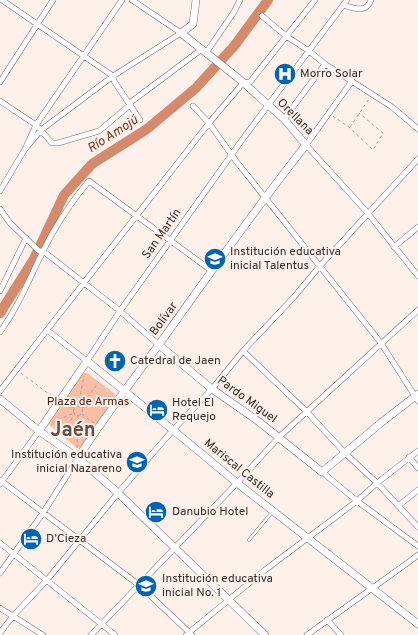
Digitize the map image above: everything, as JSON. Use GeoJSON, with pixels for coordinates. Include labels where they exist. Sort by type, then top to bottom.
{"type":"FeatureCollection","features":[{"type":"Feature","properties":{"kind":"street"},"geometry":{"type":"LineString","coordinates":[[2,0],[114,76]]}},
{"type":"Feature","properties":{"kind":"street"},"geometry":{"type":"LineString","coordinates":[[0,82],[36,24],[53,0]]}},
{"type":"Feature","properties":{"kind":"street"},"geometry":{"type":"LineString","coordinates":[[0,191],[25,149],[36,125],[85,56],[122,0]]}},
{"type":"Feature","properties":{"kind":"street","name":"Orellana"},"geometry":{"type":"LineString","coordinates":[[132,0],[181,33],[207,53],[284,119],[368,214],[418,276]]}},
{"type":"Feature","properties":{"kind":"street"},"geometry":{"type":"LineString","coordinates":[[25,149],[41,130],[114,76],[193,24],[196,0]]}},
{"type":"Feature","properties":{"kind":"street"},"geometry":{"type":"LineString","coordinates":[[0,101],[36,125],[52,143],[58,143],[99,131],[130,105],[131,102],[207,53],[234,12],[240,0]]}},
{"type":"Feature","properties":{"kind":"street"},"geometry":{"type":"LineString","coordinates":[[0,392],[16,369],[209,123],[243,83],[250,82],[315,0]]}},
{"type":"Feature","properties":{"kind":"street","name":"San Martín"},"geometry":{"type":"LineString","coordinates":[[1,482],[62,401],[120,311],[231,154],[347,0]]}},
{"type":"Feature","properties":{"kind":"street"},"geometry":{"type":"LineString","coordinates":[[343,5],[362,10],[367,7],[371,0]]}},
{"type":"Feature","properties":{"kind":"street"},"geometry":{"type":"LineString","coordinates":[[262,16],[286,36],[309,51],[325,64],[392,108],[418,129]]}},
{"type":"Feature","properties":{"kind":"street"},"geometry":{"type":"LineString","coordinates":[[284,119],[325,64]]}},
{"type":"Feature","properties":{"kind":"street"},"geometry":{"type":"LineString","coordinates":[[114,76],[114,82],[140,120]]}},
{"type":"Feature","properties":{"kind":"street","name":"Bolívar"},"geometry":{"type":"LineString","coordinates":[[0,573],[43,513],[100,423],[159,345],[248,220],[306,145],[352,81]]}},
{"type":"Feature","properties":{"kind":"street"},"geometry":{"type":"LineString","coordinates":[[193,106],[209,123],[231,154],[381,344],[417,397],[382,422],[322,472]]}},
{"type":"Feature","properties":{"kind":"street"},"geometry":{"type":"LineString","coordinates":[[0,633],[13,616],[47,580],[118,493],[173,430],[212,389],[243,351],[294,297],[319,267],[418,159]]}},
{"type":"Feature","properties":{"kind":"street"},"geometry":{"type":"LineString","coordinates":[[0,332],[35,269],[41,251],[72,201],[90,181],[212,271]]}},
{"type":"Feature","properties":{"kind":"street","name":"Pardo Miguel"},"geometry":{"type":"LineString","coordinates":[[0,209],[10,223],[26,239],[120,311],[212,389],[279,437],[357,501],[418,546]]}},
{"type":"Feature","properties":{"kind":"street"},"geometry":{"type":"LineString","coordinates":[[394,246],[418,227]]}},
{"type":"Feature","properties":{"kind":"street"},"geometry":{"type":"LineString","coordinates":[[0,291],[26,239]]}},
{"type":"Feature","properties":{"kind":"street"},"geometry":{"type":"LineString","coordinates":[[91,635],[237,483],[279,437],[418,310]]}},
{"type":"Feature","properties":{"kind":"street","name":"Mariscal Castilla"},"geometry":{"type":"LineString","coordinates":[[47,330],[124,390],[237,483],[418,624]]}},
{"type":"Feature","properties":{"kind":"street"},"geometry":{"type":"LineString","coordinates":[[243,351],[306,411],[418,527]]}},
{"type":"Feature","properties":{"kind":"street"},"geometry":{"type":"LineString","coordinates":[[0,399],[39,431],[78,458],[118,493],[265,635]]}},
{"type":"Feature","properties":{"kind":"street"},"geometry":{"type":"LineString","coordinates":[[1,482],[139,585],[189,634],[265,570],[357,501],[377,483],[418,451]]}},
{"type":"Feature","properties":{"kind":"street"},"geometry":{"type":"LineString","coordinates":[[410,457],[418,468]]}},
{"type":"Feature","properties":{"kind":"street"},"geometry":{"type":"LineString","coordinates":[[398,506],[418,490]]}},
{"type":"Feature","properties":{"kind":"street"},"geometry":{"type":"LineString","coordinates":[[0,543],[114,635]]}},
{"type":"Feature","properties":{"kind":"street"},"geometry":{"type":"LineString","coordinates":[[307,635],[418,554]]}},
{"type":"Feature","properties":{"kind":"street"},"geometry":{"type":"LineString","coordinates":[[0,608],[44,635]]}},
{"type":"Feature","properties":{"kind":"street"},"geometry":{"type":"LineString","coordinates":[[327,620],[341,635]]}},
{"type":"Feature","properties":{"kind":"lane"},"geometry":{"type":"LineString","coordinates":[[249,540],[273,510]]}},
{"type":"Feature","properties":{"kind":"path"},"geometry":{"type":"LineString","coordinates":[[350,128],[369,99]]}},
{"type":"Feature","properties":{"kind":"path"},"geometry":{"type":"LineString","coordinates":[[330,112],[350,128],[373,150],[383,133],[359,113]]}},
{"type":"Feature","properties":{"kind":"path"},"geometry":{"type":"LineString","coordinates":[[16,369],[62,401],[75,408]]}},
{"type":"Feature","properties":{"kind":"path"},"geometry":{"type":"LineString","coordinates":[[79,406],[85,373]]}},
{"type":"Feature","properties":{"kind":"path"},"geometry":{"type":"LineString","coordinates":[[75,408],[79,406],[99,382]]}},
{"type":"Feature","properties":{"kind":"path"},"geometry":{"type":"LineString","coordinates":[[82,408],[115,396]]}},
{"type":"Feature","properties":{"kind":"path"},"geometry":{"type":"LineString","coordinates":[[60,435],[75,413],[75,408]]}},
{"type":"Feature","properties":{"kind":"path"},"geometry":{"type":"LineString","coordinates":[[82,408],[82,413]]}},
{"type":"Feature","properties":{"kind":"path"},"geometry":{"type":"LineString","coordinates":[[48,424],[75,413]]}},
{"type":"Feature","properties":{"kind":"path"},"geometry":{"type":"LineString","coordinates":[[78,415],[82,413]]}},
{"type":"Feature","properties":{"kind":"path"},"geometry":{"type":"LineString","coordinates":[[82,413],[96,424]]}},
{"type":"Feature","properties":{"kind":"path"},"geometry":{"type":"LineString","coordinates":[[77,448],[78,415]]}},
{"type":"Feature","properties":{"kind":"green space","name":"Plaza de Armas"},"geometry":{"type":"Polygon","coordinates":[[[83,373],[87,373],[115,394],[115,398],[80,448],[77,448],[48,424],[83,373]]]}},
{"type":"Feature","properties":{"kind":"waterway","name":"Río Amojú"},"geometry":{"type":"LineString","coordinates":[[0,313],[34,259],[64,195],[92,164],[147,129],[196,88],[235,45],[268,0]]}},
{"type":"Feature","properties":{"kind":"place","name":"Morro Solar"},"geometry":{"type":"Point","coordinates":[285,74]}},
{"type":"Feature","properties":{"kind":"place","name":"Institución educativa inicial Talentus"},"geometry":{"type":"Point","coordinates":[215,259]}},
{"type":"Feature","properties":{"kind":"place","name":"Catedral de Jaen"},"geometry":{"type":"Point","coordinates":[115,361]}},
{"type":"Feature","properties":{"kind":"place","name":"Hotel El Requejo"},"geometry":{"type":"Point","coordinates":[157,410]}},
{"type":"Feature","properties":{"kind":"place","name":"Institución educativa inicial Nazareno"},"geometry":{"type":"Point","coordinates":[137,462]}},
{"type":"Feature","properties":{"kind":"place","name":"Danubio Hotel"},"geometry":{"type":"Point","coordinates":[156,512]}},
{"type":"Feature","properties":{"kind":"place","name":"D’Cieza"},"geometry":{"type":"Point","coordinates":[31,539]}},
{"type":"Feature","properties":{"kind":"place","name":"Institución educativa inicial No. 1"},"geometry":{"type":"Point","coordinates":[146,586]}},
{"type":"Feature","properties":{"kind":"district","name":"Jaén"},"geometry":{"type":"Point","coordinates":[73,431]}}]}
